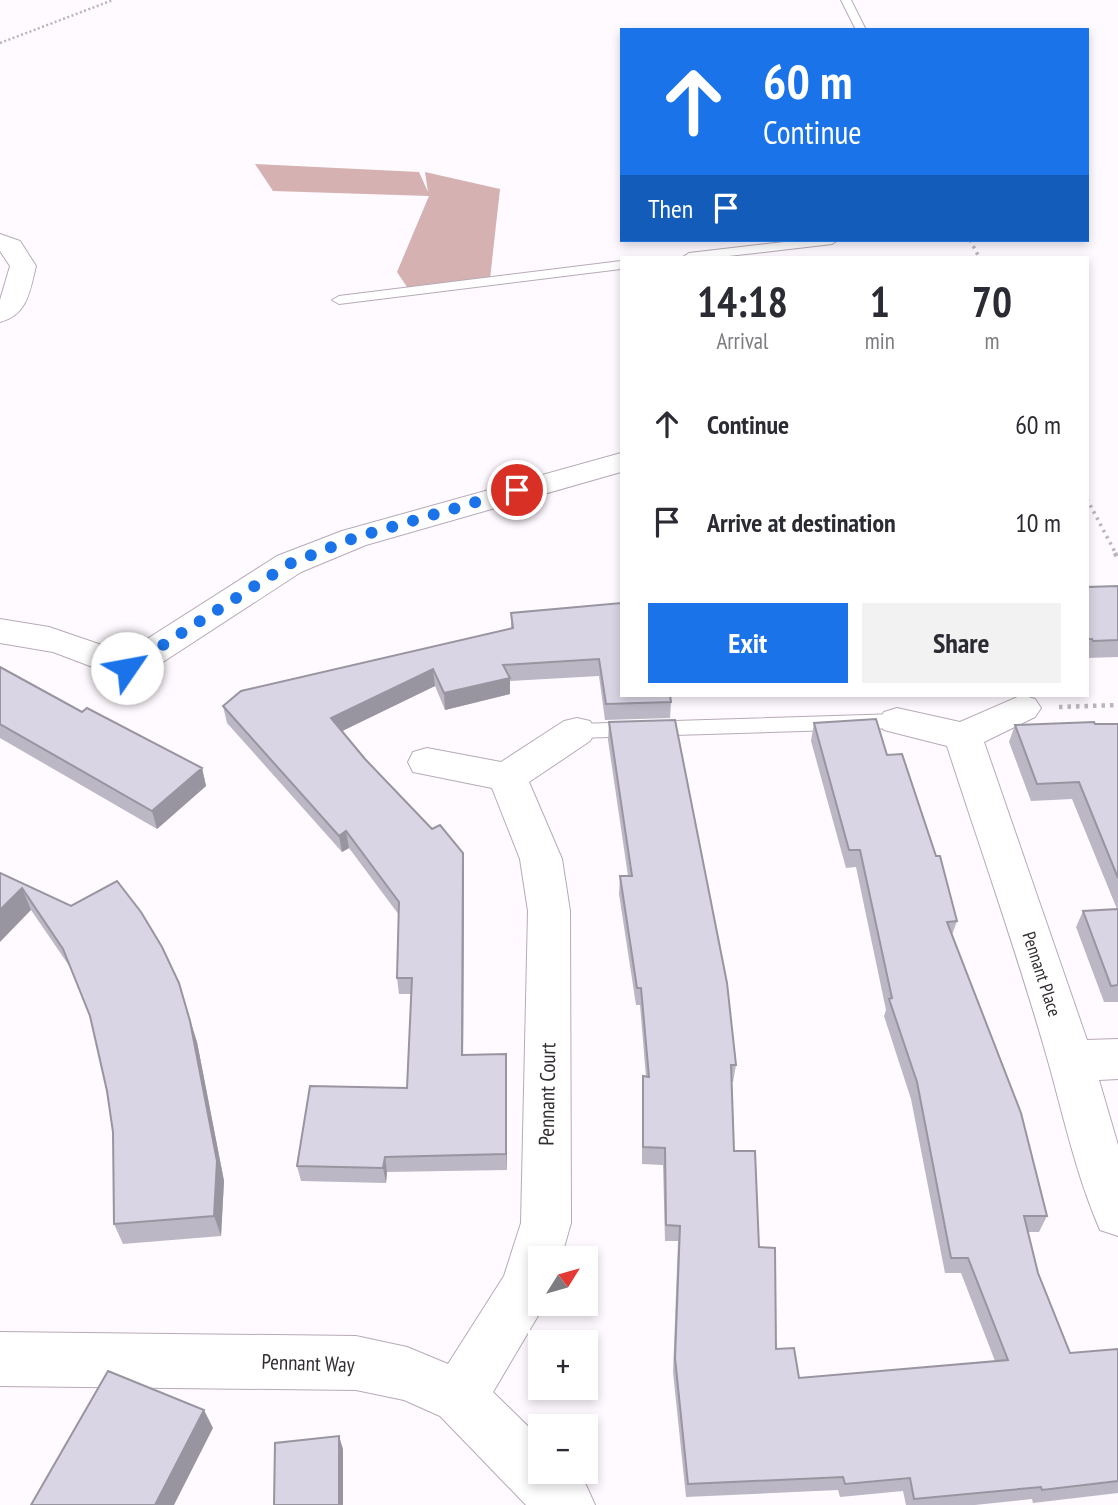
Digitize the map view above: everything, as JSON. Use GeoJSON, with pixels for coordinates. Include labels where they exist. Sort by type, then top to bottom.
{"type":"FeatureCollection","features":[{"type":"Feature","properties":{"kind":"street"},"geometry":{"type":"LineString","coordinates":[[0,242],[11,246],[23,266],[13,303],[0,314]]}},
{"type":"Feature","properties":{"kind":"street"},"geometry":{"type":"LineString","coordinates":[[0,631],[24,632],[90,650],[127,668],[289,564],[354,538],[620,462]]}},
{"type":"Feature","properties":{"kind":"street"},"geometry":{"type":"LineString","coordinates":[[897,721],[964,736],[1022,708]]}},
{"type":"Feature","properties":{"kind":"street"},"geometry":{"type":"LineString","coordinates":[[427,762],[507,777],[577,731]]}},
{"type":"Feature","properties":{"kind":"street","name":"Pennant Place"},"geometry":{"type":"LineString","coordinates":[[964,736],[1071,1061],[1092,1140],[1118,1213]]}},
{"type":"Feature","properties":{"kind":"street","name":"Pennant Court"},"geometry":{"type":"LineString","coordinates":[[459,1398],[526,1288],[546,1223],[548,911],[541,859],[507,777]]}},
{"type":"Feature","properties":{"kind":"street"},"geometry":{"type":"LineString","coordinates":[[1071,1061],[1118,1059]]}},
{"type":"Feature","properties":{"kind":"street","name":"Pennant Way"},"geometry":{"type":"LineString","coordinates":[[0,1359],[356,1363],[407,1374],[459,1398],[566,1505]]}},
{"type":"Feature","properties":{"kind":"lane"},"geometry":{"type":"LineString","coordinates":[[846,0],[861,28]]}},
{"type":"Feature","properties":{"kind":"lane"},"geometry":{"type":"LineString","coordinates":[[697,256],[815,242]]}},
{"type":"Feature","properties":{"kind":"lane"},"geometry":{"type":"LineString","coordinates":[[340,300],[620,265]]}},
{"type":"Feature","properties":{"kind":"lane"},"geometry":{"type":"LineString","coordinates":[[577,731],[897,721]]}},
{"type":"Feature","properties":{"kind":"path"},"geometry":{"type":"LineString","coordinates":[[0,43],[113,0]]}},
{"type":"Feature","properties":{"kind":"path"},"geometry":{"type":"LineString","coordinates":[[1089,503],[1118,559]]}},
{"type":"Feature","properties":{"kind":"path"},"geometry":{"type":"LineString","coordinates":[[1022,708],[1118,705]]}},
{"type":"Feature","properties":{"kind":"shaded area"},"geometry":{"type":"Polygon","coordinates":[[[255,164],[419,172],[428,192],[425,172],[500,189],[490,279],[409,290],[397,272],[429,196],[273,191],[255,164]]]}},
{"type":"Feature","properties":{"kind":"building"},"geometry":{"type":"Polygon","coordinates":[[[1118,586],[1118,640],[1089,639],[1089,587],[1118,586]]]}},
{"type":"Feature","properties":{"kind":"building"},"geometry":{"type":"Polygon","coordinates":[[[620,603],[620,697],[670,697],[671,702],[606,704],[599,659],[503,665],[510,678],[444,693],[433,669],[331,718],[365,759],[432,829],[440,825],[463,853],[462,1055],[506,1054],[506,1154],[385,1157],[383,1168],[297,1166],[310,1086],[407,1088],[412,978],[397,978],[399,902],[346,831],[339,836],[223,706],[241,691],[513,628],[511,613],[620,603]]]}},
{"type":"Feature","properties":{"kind":"building"},"geometry":{"type":"Polygon","coordinates":[[[0,667],[82,712],[87,708],[202,768],[152,811],[0,724],[0,667]]]}},
{"type":"Feature","properties":{"kind":"building"},"geometry":{"type":"Polygon","coordinates":[[[876,719],[887,755],[902,754],[936,856],[940,856],[957,921],[947,922],[1021,1113],[1047,1216],[1024,1216],[1038,1273],[1070,1353],[1118,1349],[1118,1481],[1042,1490],[1041,1487],[914,1499],[910,1478],[845,1484],[843,1477],[688,1484],[675,1358],[680,1226],[666,1225],[665,1148],[643,1147],[643,1076],[649,1077],[641,988],[637,988],[620,876],[632,876],[609,722],[675,720],[727,983],[736,1065],[731,1065],[734,1151],[755,1151],[759,1247],[775,1248],[776,1349],[794,1348],[799,1378],[1008,1360],[968,1258],[951,1258],[917,1082],[889,999],[892,998],[860,850],[849,850],[814,723],[876,719]]]}},
{"type":"Feature","properties":{"kind":"building"},"geometry":{"type":"Polygon","coordinates":[[[1094,722],[1118,724],[1118,878],[1079,782],[1037,784],[1015,725],[1094,722]]]}},
{"type":"Feature","properties":{"kind":"building"},"geometry":{"type":"Polygon","coordinates":[[[0,873],[71,906],[117,881],[141,912],[179,983],[190,1021],[217,1161],[214,1216],[114,1224],[113,1132],[90,1016],[63,949],[22,888],[0,910],[0,873]]]}},
{"type":"Feature","properties":{"kind":"building"},"geometry":{"type":"Polygon","coordinates":[[[1118,909],[1118,985],[1111,986],[1083,911],[1118,909]]]}},
{"type":"Feature","properties":{"kind":"building"},"geometry":{"type":"Polygon","coordinates":[[[108,1371],[204,1410],[155,1505],[31,1505],[108,1371]]]}},
{"type":"Feature","properties":{"kind":"building"},"geometry":{"type":"Polygon","coordinates":[[[339,1436],[339,1505],[274,1505],[275,1443],[339,1436]]]}},
{"type":"Feature","properties":{"kind":"route"},"geometry":{"type":"LineString","coordinates":[[127,668],[289,564],[354,538],[517,490]]}}]}
